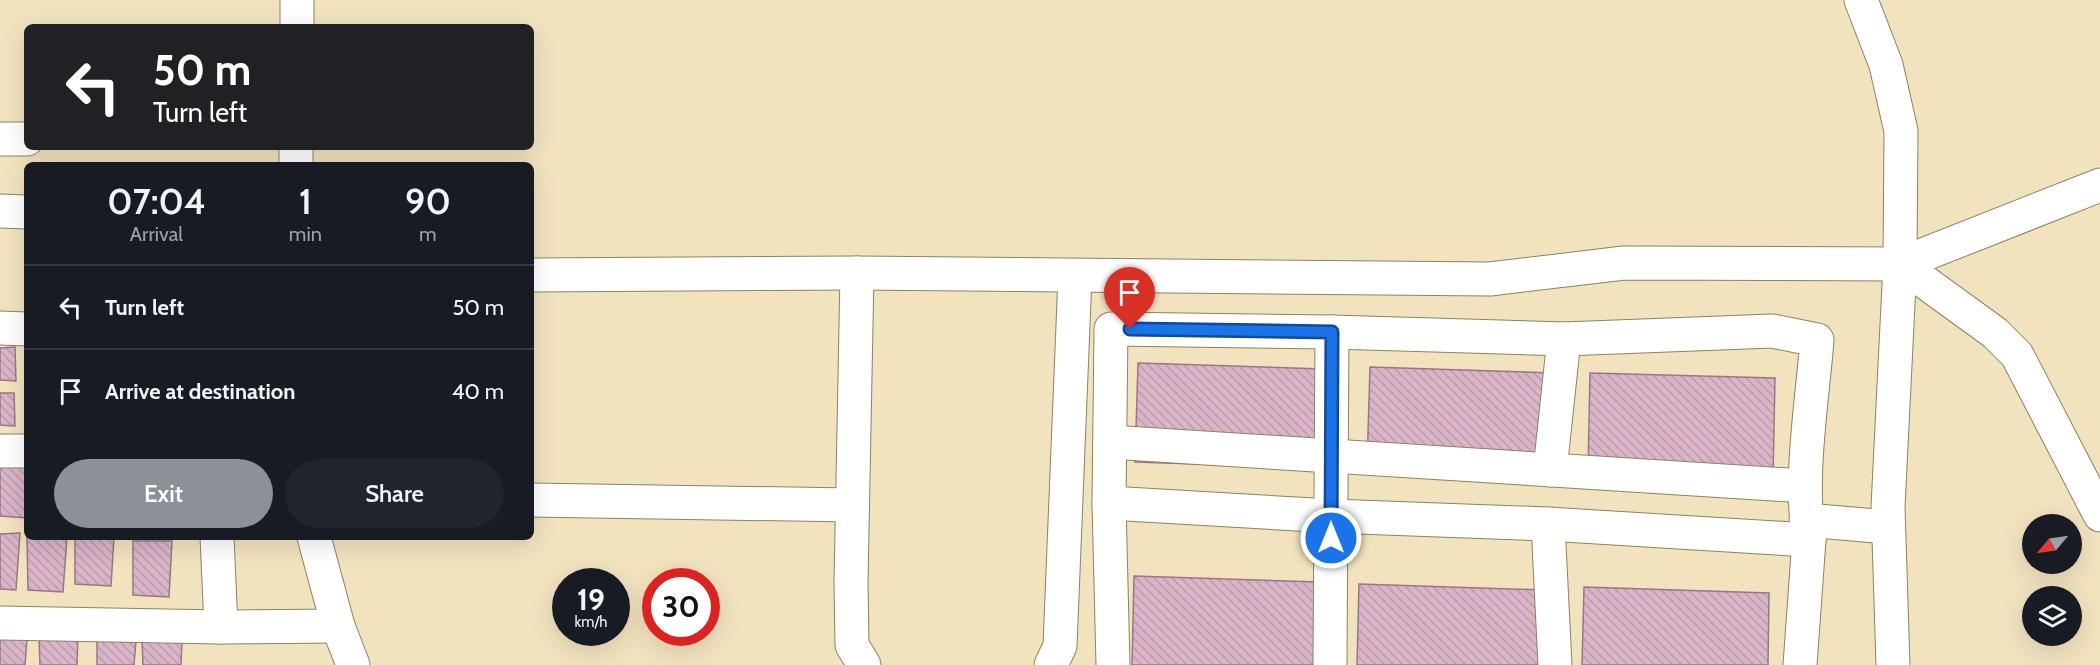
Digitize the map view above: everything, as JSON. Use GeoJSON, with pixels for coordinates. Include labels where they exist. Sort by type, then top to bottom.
{"type":"FeatureCollection","features":[{"type":"Feature","properties":{"kind":"street"},"geometry":{"type":"LineString","coordinates":[[297,0],[297,24]]}},
{"type":"Feature","properties":{"kind":"street"},"geometry":{"type":"LineString","coordinates":[[1861,0],[1886,66],[1901,131],[1900,264],[1888,507],[1893,665]]}},
{"type":"Feature","properties":{"kind":"street"},"geometry":{"type":"LineString","coordinates":[[0,139],[24,139]]}},
{"type":"Feature","properties":{"kind":"street"},"geometry":{"type":"LineString","coordinates":[[534,275],[856,273],[1490,279],[1624,263],[1900,264],[2100,185]]}},
{"type":"Feature","properties":{"kind":"street"},"geometry":{"type":"LineString","coordinates":[[0,211],[24,212]]}},
{"type":"Feature","properties":{"kind":"street"},"geometry":{"type":"LineString","coordinates":[[1900,264],[1995,333],[2016,355],[2100,514]]}},
{"type":"Feature","properties":{"kind":"street"},"geometry":{"type":"LineString","coordinates":[[856,273],[850,583],[852,645],[864,665]]}},
{"type":"Feature","properties":{"kind":"street"},"geometry":{"type":"LineString","coordinates":[[1051,665],[1060,646],[1075,276]]}},
{"type":"Feature","properties":{"kind":"street"},"geometry":{"type":"LineString","coordinates":[[0,328],[24,329]]}},
{"type":"Feature","properties":{"kind":"street"},"geometry":{"type":"LineString","coordinates":[[1113,665],[1109,490],[1111,329],[1332,332],[1564,339],[1772,331],[1817,340],[1805,486],[1807,530],[1800,665]]}},
{"type":"Feature","properties":{"kind":"street"},"geometry":{"type":"LineString","coordinates":[[1330,665],[1332,332]]}},
{"type":"Feature","properties":{"kind":"street"},"geometry":{"type":"LineString","coordinates":[[1550,470],[1564,339]]}},
{"type":"Feature","properties":{"kind":"street"},"geometry":{"type":"LineString","coordinates":[[1110,442],[1805,486]]}},
{"type":"Feature","properties":{"kind":"street"},"geometry":{"type":"LineString","coordinates":[[0,451],[24,451]]}},
{"type":"Feature","properties":{"kind":"street"},"geometry":{"type":"LineString","coordinates":[[1067,470],[1109,490],[1331,516],[1807,530],[1888,527]]}},
{"type":"Feature","properties":{"kind":"street"},"geometry":{"type":"LineString","coordinates":[[534,500],[852,504]]}},
{"type":"Feature","properties":{"kind":"street"},"geometry":{"type":"LineString","coordinates":[[1548,524],[1556,665]]}},
{"type":"Feature","properties":{"kind":"street"},"geometry":{"type":"LineString","coordinates":[[218,540],[221,627]]}},
{"type":"Feature","properties":{"kind":"street"},"geometry":{"type":"LineString","coordinates":[[315,540],[338,626],[353,665]]}},
{"type":"Feature","properties":{"kind":"street"},"geometry":{"type":"LineString","coordinates":[[0,623],[221,627],[338,626]]}},
{"type":"Feature","properties":{"kind":"building"},"geometry":{"type":"Polygon","coordinates":[[[15,347],[16,381],[0,380],[0,348],[15,347]]]}},
{"type":"Feature","properties":{"kind":"building"},"geometry":{"type":"Polygon","coordinates":[[[1138,363],[1323,369],[1320,468],[1135,462],[1138,363]]]}},
{"type":"Feature","properties":{"kind":"building"},"geometry":{"type":"Polygon","coordinates":[[[1370,367],[1554,373],[1552,472],[1367,466],[1370,367]]]}},
{"type":"Feature","properties":{"kind":"building"},"geometry":{"type":"Polygon","coordinates":[[[1590,373],[1775,378],[1773,477],[1588,471],[1590,373]]]}},
{"type":"Feature","properties":{"kind":"building"},"geometry":{"type":"Polygon","coordinates":[[[0,393],[14,393],[15,426],[0,425],[0,393]]]}},
{"type":"Feature","properties":{"kind":"building"},"geometry":{"type":"Polygon","coordinates":[[[0,462],[24,462],[24,518],[0,516],[0,462]]]}},
{"type":"Feature","properties":{"kind":"building"},"geometry":{"type":"Polygon","coordinates":[[[20,533],[16,590],[0,589],[0,534],[20,533]]]}},
{"type":"Feature","properties":{"kind":"building"},"geometry":{"type":"Polygon","coordinates":[[[27,540],[67,540],[63,592],[28,590],[27,540]]]}},
{"type":"Feature","properties":{"kind":"building"},"geometry":{"type":"Polygon","coordinates":[[[75,540],[114,540],[111,586],[75,584],[75,540]]]}},
{"type":"Feature","properties":{"kind":"building"},"geometry":{"type":"Polygon","coordinates":[[[133,541],[172,541],[169,597],[133,595],[133,541]]]}},
{"type":"Feature","properties":{"kind":"building"},"geometry":{"type":"Polygon","coordinates":[[[1134,576],[1319,582],[1317,665],[1132,665],[1134,576]]]}},
{"type":"Feature","properties":{"kind":"building"},"geometry":{"type":"Polygon","coordinates":[[[1359,584],[1544,590],[1542,665],[1357,665],[1359,584]]]}},
{"type":"Feature","properties":{"kind":"building"},"geometry":{"type":"Polygon","coordinates":[[[1584,587],[1769,593],[1768,665],[1582,665],[1584,587]]]}},
{"type":"Feature","properties":{"kind":"building"},"geometry":{"type":"Polygon","coordinates":[[[39,636],[78,636],[77,665],[40,665],[39,636]]]}},
{"type":"Feature","properties":{"kind":"building"},"geometry":{"type":"Polygon","coordinates":[[[0,639],[27,639],[25,665],[0,665],[0,639]]]}},
{"type":"Feature","properties":{"kind":"building"},"geometry":{"type":"Polygon","coordinates":[[[97,640],[136,640],[134,665],[97,665],[97,640]]]}},
{"type":"Feature","properties":{"kind":"building"},"geometry":{"type":"Polygon","coordinates":[[[142,641],[182,641],[181,665],[143,665],[142,641]]]}},
{"type":"Feature","properties":{"kind":"route"},"geometry":{"type":"LineString","coordinates":[[1130,329],[1332,332],[1331,538]]}}]}
